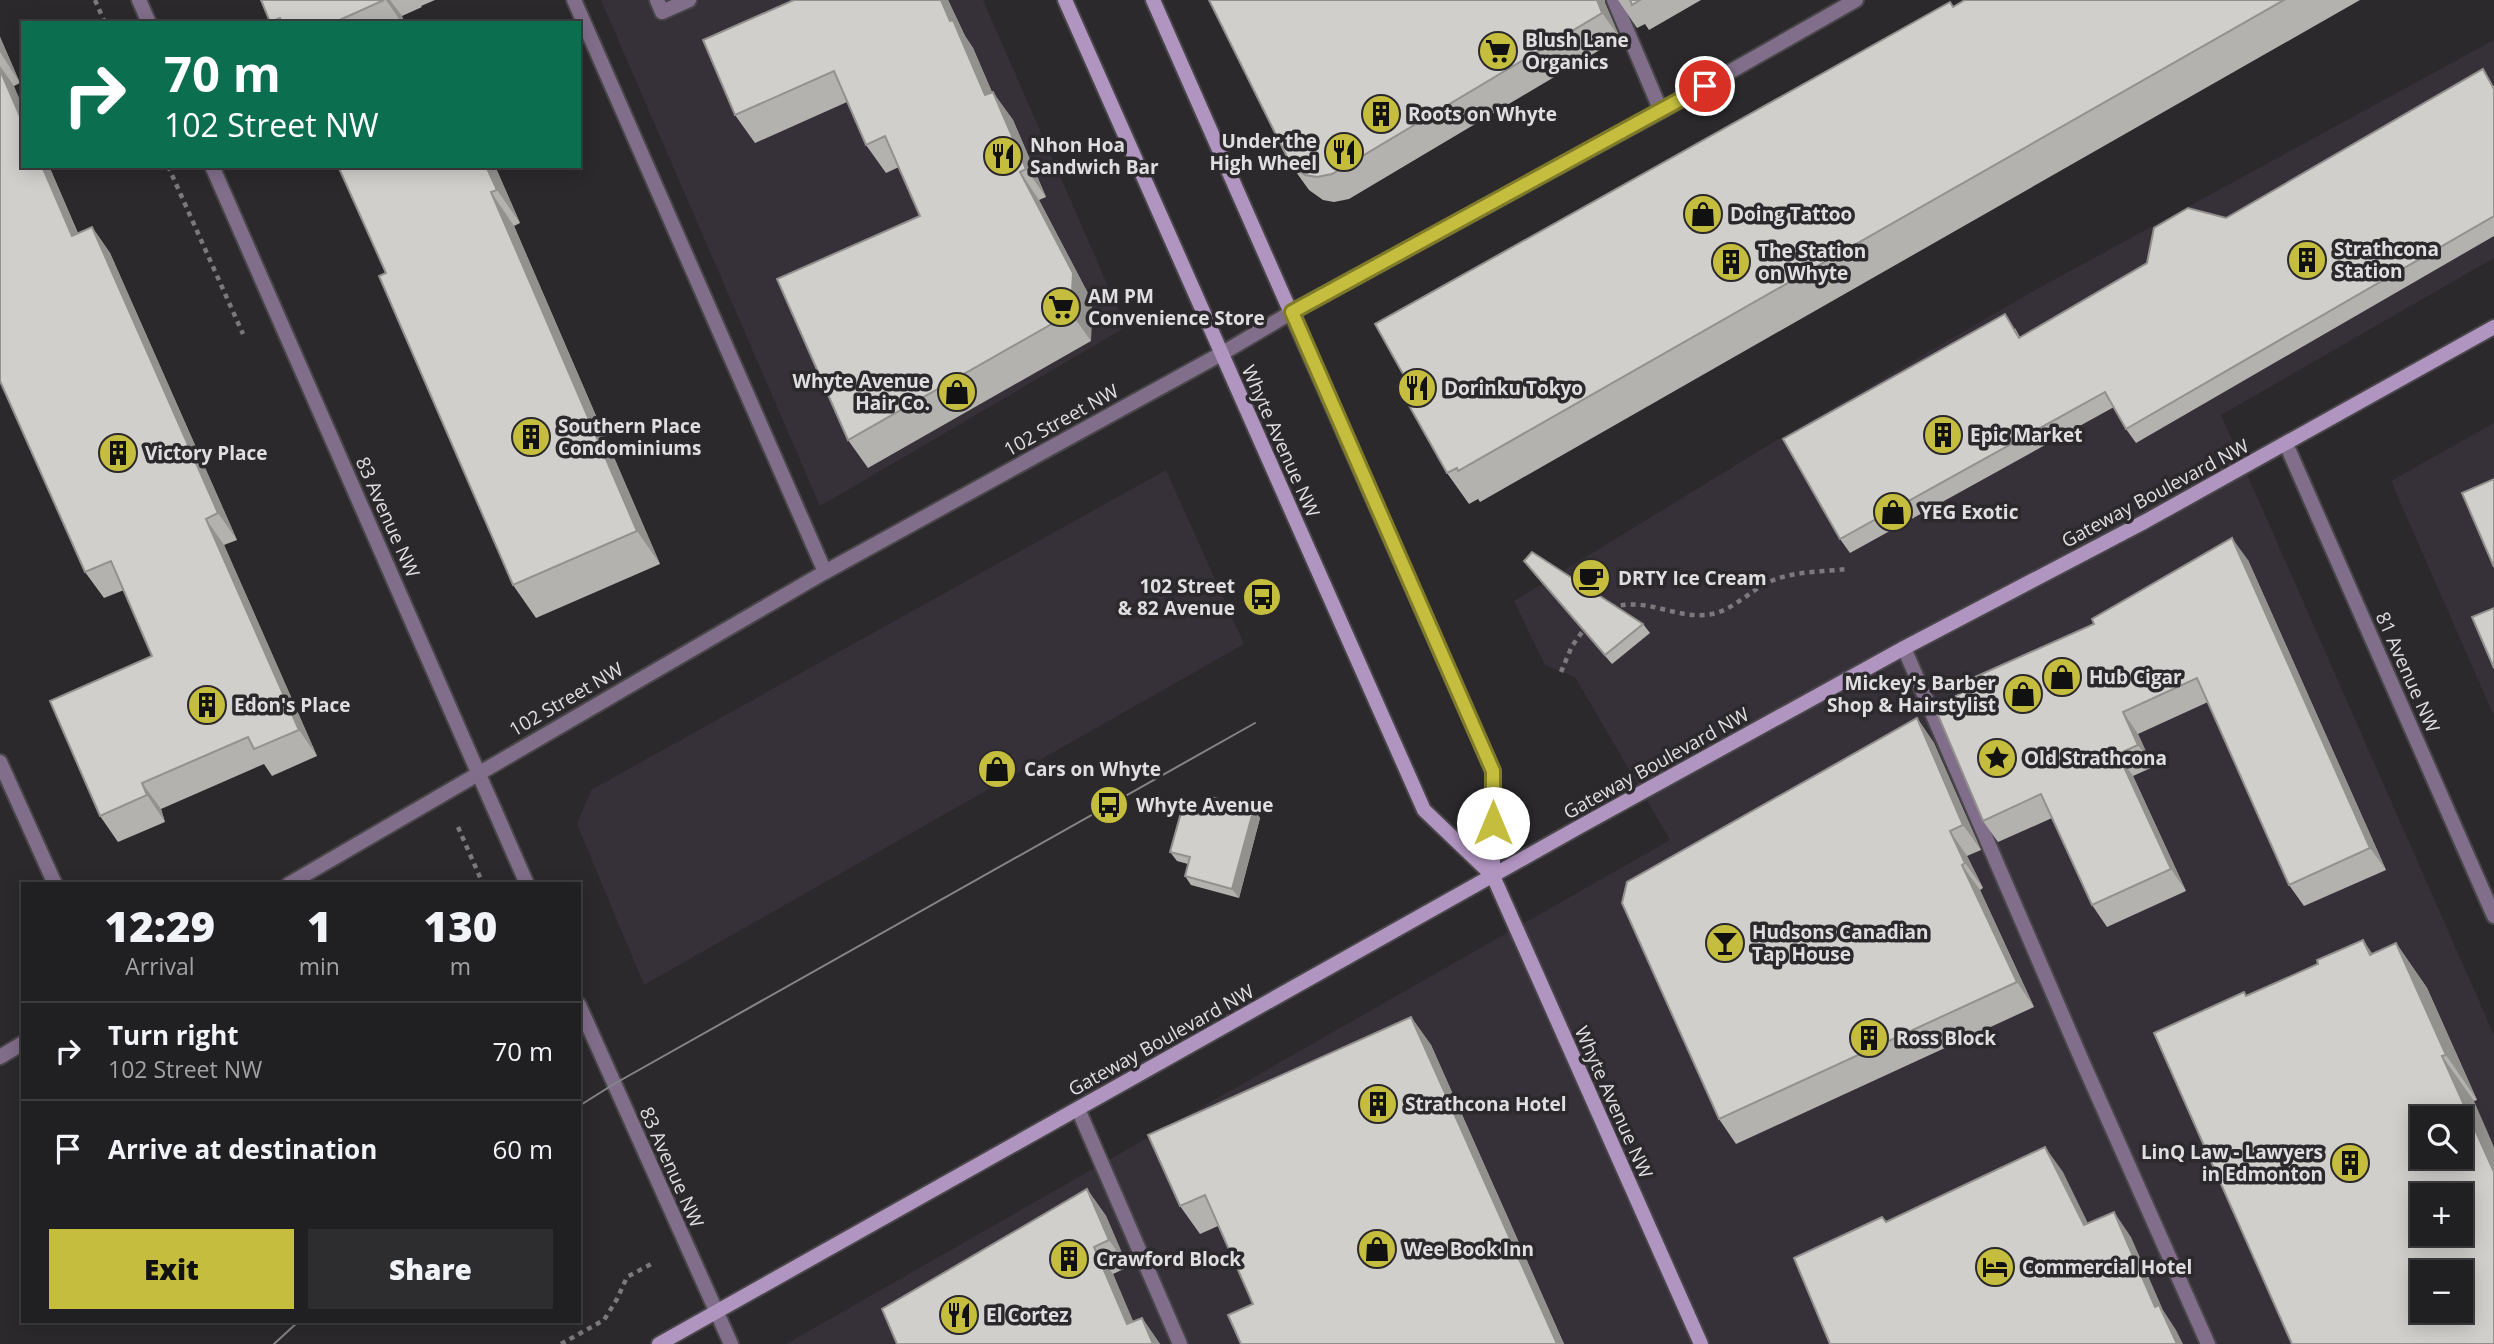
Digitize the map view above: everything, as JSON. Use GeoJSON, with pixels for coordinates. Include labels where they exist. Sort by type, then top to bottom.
{"type":"FeatureCollection","features":[{"type":"Feature","properties":{"kind":"main road","name":"Whyte Avenue NW"},"geometry":{"type":"LineString","coordinates":[[1065,0],[1424,810],[1493,876],[1701,1344]]}},
{"type":"Feature","properties":{"kind":"main road","name":"Whyte Avenue NW"},"geometry":{"type":"LineString","coordinates":[[1153,0],[1493,771],[1493,876]]}},
{"type":"Feature","properties":{"kind":"main road","name":"Gateway Boulevard NW"},"geometry":{"type":"LineString","coordinates":[[659,1344],[1493,876],[1905,648],[2146,521],[2494,327]]}},
{"type":"Feature","properties":{"kind":"street"},"geometry":{"type":"LineString","coordinates":[[139,0],[148,21]]}},
{"type":"Feature","properties":{"kind":"street"},"geometry":{"type":"LineString","coordinates":[[575,0],[825,572]]}},
{"type":"Feature","properties":{"kind":"street"},"geometry":{"type":"LineString","coordinates":[[657,0],[662,12],[689,0]]}},
{"type":"Feature","properties":{"kind":"street"},"geometry":{"type":"LineString","coordinates":[[1614,0],[1661,111]]}},
{"type":"Feature","properties":{"kind":"street","name":"102 Street NW"},"geometry":{"type":"LineString","coordinates":[[292,882],[825,572],[1222,354],[1292,312],[1661,111],[1856,0]]}},
{"type":"Feature","properties":{"kind":"street","name":"83 Avenue NW"},"geometry":{"type":"LineString","coordinates":[[213,168],[526,882]]}},
{"type":"Feature","properties":{"kind":"street","name":"81 Avenue NW"},"geometry":{"type":"LineString","coordinates":[[2286,444],[2488,886],[2494,916]]}},
{"type":"Feature","properties":{"kind":"street"},"geometry":{"type":"LineString","coordinates":[[1905,648],[2083,1063],[2208,1344]]}},
{"type":"Feature","properties":{"kind":"street"},"geometry":{"type":"LineString","coordinates":[[0,762],[54,882]]}},
{"type":"Feature","properties":{"kind":"street","name":"83 Avenue NW"},"geometry":{"type":"LineString","coordinates":[[581,1009],[731,1344]]}},
{"type":"Feature","properties":{"kind":"street"},"geometry":{"type":"LineString","coordinates":[[0,1057],[21,1044]]}},
{"type":"Feature","properties":{"kind":"street"},"geometry":{"type":"LineString","coordinates":[[1078,1109],[1180,1344]]}},
{"type":"Feature","properties":{"kind":"path"},"geometry":{"type":"LineString","coordinates":[[95,0],[104,21]]}},
{"type":"Feature","properties":{"kind":"path"},"geometry":{"type":"LineString","coordinates":[[1602,613],[1619,605],[1640,604],[1679,613],[1713,614],[1777,579],[1847,569]]}},
{"type":"Feature","properties":{"kind":"path"},"geometry":{"type":"LineString","coordinates":[[1562,671],[1572,646],[1592,620]]}},
{"type":"Feature","properties":{"kind":"path"},"geometry":{"type":"LineString","coordinates":[[561,1344],[604,1320],[627,1277],[653,1263]]}},
{"type":"Feature","properties":{"kind":"shaded area"},"geometry":{"type":"Polygon","coordinates":[[[601,0],[983,0],[1126,327],[820,506],[601,0]]]}},
{"type":"Feature","properties":{"kind":"shaded area","name":"Old Strathcona"},"geometry":{"type":"Polygon","coordinates":[[[2494,40],[2494,258],[2221,415],[2494,1035],[2494,1344],[786,1344],[1670,840],[1575,677],[1545,665],[1514,601],[1772,443],[2037,289],[2494,40]]]}},
{"type":"Feature","properties":{"kind":"shaded area"},"geometry":{"type":"Polygon","coordinates":[[[2494,423],[2494,716],[2391,481],[2494,423]]]}},
{"type":"Feature","properties":{"kind":"shaded area"},"geometry":{"type":"Polygon","coordinates":[[[1166,470],[1244,644],[644,985],[577,824],[591,790],[1166,470]]]}},
{"type":"Feature","properties":{"kind":"building"},"geometry":{"type":"Polygon","coordinates":[[[261,0],[384,0],[337,21],[281,21],[280,18],[270,21],[261,0]]]}},
{"type":"Feature","properties":{"kind":"building"},"geometry":{"type":"Polygon","coordinates":[[[794,0],[941,0],[950,21],[953,20],[985,95],[993,92],[1026,169],[1020,172],[1073,273],[1071,313],[848,440],[777,279],[920,216],[885,136],[866,145],[834,71],[735,115],[703,40],[794,0]]]}},
{"type":"Feature","properties":{"kind":"building","name":"Roots on Whyte"},"geometry":{"type":"Polygon","coordinates":[[[1209,0],[1597,0],[1602,13],[1332,174],[1317,177],[1305,175],[1291,165],[1209,0]]]}},
{"type":"Feature","properties":{"kind":"building","name":"The Station on Whyte"},"geometry":{"type":"Polygon","coordinates":[[[1965,0],[2284,0],[1458,471],[1457,468],[1447,473],[1398,386],[1407,381],[1375,324],[1950,2],[1953,7],[1965,0]]]}},
{"type":"Feature","properties":{"kind":"building"},"geometry":{"type":"Polygon","coordinates":[[[2483,69],[2494,89],[2494,216],[2126,429],[2105,392],[1840,539],[1783,439],[2005,314],[2019,338],[2147,263],[2154,228],[2188,208],[2226,218],[2483,69]]]}},
{"type":"Feature","properties":{"kind":"building"},"geometry":{"type":"Polygon","coordinates":[[[0,70],[21,118],[21,168],[43,168],[72,236],[92,227],[218,513],[206,519],[299,730],[254,749],[248,737],[142,783],[147,795],[100,816],[50,701],[152,656],[111,561],[85,572],[0,381],[0,70]]]}},
{"type":"Feature","properties":{"kind":"building","name":"Southern Place Condominiums"},"geometry":{"type":"Polygon","coordinates":[[[339,168],[487,168],[497,190],[491,192],[637,531],[513,585],[379,276],[386,273],[339,168]]]}},
{"type":"Feature","properties":{"kind":"building"},"geometry":{"type":"Polygon","coordinates":[[[2494,479],[2494,567],[2462,493],[2494,479]]]}},
{"type":"Feature","properties":{"kind":"building"},"geometry":{"type":"Polygon","coordinates":[[[2232,538],[2370,848],[2289,885],[2197,678],[2123,712],[2138,745],[2118,754],[2171,869],[2092,905],[2041,794],[1983,821],[1935,708],[1970,688],[1966,681],[2094,624],[2092,619],[2232,538]]]}},
{"type":"Feature","properties":{"kind":"building"},"geometry":{"type":"Polygon","coordinates":[[[1532,552],[1643,624],[1605,655],[1524,561],[1532,552]]]}},
{"type":"Feature","properties":{"kind":"building"},"geometry":{"type":"Polygon","coordinates":[[[2494,608],[2494,668],[2472,617],[2494,608]]]}},
{"type":"Feature","properties":{"kind":"building"},"geometry":{"type":"Polygon","coordinates":[[[1917,718],[1963,825],[1950,831],[1965,863],[1962,865],[2017,982],[1719,1119],[1622,903],[1627,882],[1917,718]]]}},
{"type":"Feature","properties":{"kind":"building"},"geometry":{"type":"Polygon","coordinates":[[[1207,796],[1254,808],[1232,889],[1185,876],[1190,857],[1170,852],[1182,809],[1201,815],[1207,796]]]}},
{"type":"Feature","properties":{"kind":"building","name":"LinQ Law - Lawyers in Edmonton"},"geometry":{"type":"Polygon","coordinates":[[[2363,940],[2370,955],[2396,943],[2446,1055],[2442,1056],[2464,1106],[2410,1106],[2410,1169],[2473,1169],[2473,1125],[2494,1172],[2494,1344],[2292,1344],[2154,1033],[2244,992],[2246,996],[2318,964],[2317,960],[2363,940]]]}},
{"type":"Feature","properties":{"kind":"building"},"geometry":{"type":"Polygon","coordinates":[[[1411,1017],[1557,1344],[1241,1344],[1228,1315],[1253,1304],[1205,1195],[1180,1206],[1148,1135],[1411,1017]]]}},
{"type":"Feature","properties":{"kind":"building","name":"Commercial Hotel"},"geometry":{"type":"Polygon","coordinates":[[[2045,1147],[2084,1225],[2114,1212],[2155,1307],[2159,1305],[2177,1344],[1830,1344],[1794,1258],[1882,1217],[1886,1222],[2045,1147]]]}},
{"type":"Feature","properties":{"kind":"building"},"geometry":{"type":"Polygon","coordinates":[[[1087,1189],[1109,1240],[1094,1247],[1127,1324],[1142,1318],[1153,1344],[897,1344],[882,1309],[1087,1189]]]}},
{"type":"Feature","properties":{"kind":"tram line"},"geometry":{"type":"LineString","coordinates":[[581,1105],[1255,723]]}},
{"type":"Feature","properties":{"kind":"tram line"},"geometry":{"type":"LineString","coordinates":[[274,1344],[297,1323]]}},
{"type":"Feature","properties":{"kind":"place","name":"Blush Lane Organics"},"geometry":{"type":"Point","coordinates":[1498,51]}},
{"type":"Feature","properties":{"kind":"place","name":"Roots on Whyte"},"geometry":{"type":"Point","coordinates":[1381,114]}},
{"type":"Feature","properties":{"kind":"place","name":"Under the High Wheel"},"geometry":{"type":"Point","coordinates":[1344,152]}},
{"type":"Feature","properties":{"kind":"place","name":"Nhon Hoa Sandwich Bar"},"geometry":{"type":"Point","coordinates":[1003,156]}},
{"type":"Feature","properties":{"kind":"place","name":"Doing Tattoo"},"geometry":{"type":"Point","coordinates":[1703,214]}},
{"type":"Feature","properties":{"kind":"place","name":"Strathcona Station"},"geometry":{"type":"Point","coordinates":[2307,260]}},
{"type":"Feature","properties":{"kind":"place","name":"The Station on Whyte"},"geometry":{"type":"Point","coordinates":[1731,262]}},
{"type":"Feature","properties":{"kind":"place","name":"AM PM Convenience Store"},"geometry":{"type":"Point","coordinates":[1061,307]}},
{"type":"Feature","properties":{"kind":"place","name":"Dorinku Tokyo"},"geometry":{"type":"Point","coordinates":[1417,388]}},
{"type":"Feature","properties":{"kind":"place","name":"Whyte Avenue Hair Co."},"geometry":{"type":"Point","coordinates":[957,392]}},
{"type":"Feature","properties":{"kind":"place","name":"Epic Market"},"geometry":{"type":"Point","coordinates":[1943,435]}},
{"type":"Feature","properties":{"kind":"place","name":"Southern Place Condominiums"},"geometry":{"type":"Point","coordinates":[531,437]}},
{"type":"Feature","properties":{"kind":"place","name":"Victory Place"},"geometry":{"type":"Point","coordinates":[118,453]}},
{"type":"Feature","properties":{"kind":"place","name":"YEG Exotic"},"geometry":{"type":"Point","coordinates":[1893,512]}},
{"type":"Feature","properties":{"kind":"place","name":"DRTY Ice Cream"},"geometry":{"type":"Point","coordinates":[1591,578]}},
{"type":"Feature","properties":{"kind":"place","name":"102 Street & 82 Avenue"},"geometry":{"type":"Point","coordinates":[1262,597]}},
{"type":"Feature","properties":{"kind":"place","name":"Hub Cigar"},"geometry":{"type":"Point","coordinates":[2062,677]}},
{"type":"Feature","properties":{"kind":"place","name":"Mickey's Barber Shop & Hairstylist"},"geometry":{"type":"Point","coordinates":[2023,694]}},
{"type":"Feature","properties":{"kind":"place","name":"Edon's Place"},"geometry":{"type":"Point","coordinates":[207,705]}},
{"type":"Feature","properties":{"kind":"place","name":"Old Strathcona"},"geometry":{"type":"Point","coordinates":[1997,758]}},
{"type":"Feature","properties":{"kind":"place","name":"Cars on Whyte"},"geometry":{"type":"Point","coordinates":[997,769]}},
{"type":"Feature","properties":{"kind":"place","name":"Whyte Avenue"},"geometry":{"type":"Point","coordinates":[1109,805]}},
{"type":"Feature","properties":{"kind":"place","name":"Hudsons Canadian Tap House"},"geometry":{"type":"Point","coordinates":[1725,943]}},
{"type":"Feature","properties":{"kind":"place","name":"Ross Block"},"geometry":{"type":"Point","coordinates":[1869,1038]}},
{"type":"Feature","properties":{"kind":"place","name":"Strathcona Hotel"},"geometry":{"type":"Point","coordinates":[1378,1104]}},
{"type":"Feature","properties":{"kind":"place","name":"LinQ Law - Lawyers in Edmonton"},"geometry":{"type":"Point","coordinates":[2350,1163]}},
{"type":"Feature","properties":{"kind":"place","name":"Wee Book Inn"},"geometry":{"type":"Point","coordinates":[1377,1249]}},
{"type":"Feature","properties":{"kind":"place","name":"Crawford Block"},"geometry":{"type":"Point","coordinates":[1069,1259]}},
{"type":"Feature","properties":{"kind":"place","name":"Commercial Hotel"},"geometry":{"type":"Point","coordinates":[1995,1267]}},
{"type":"Feature","properties":{"kind":"place","name":"El Cortez"},"geometry":{"type":"Point","coordinates":[959,1315]}},
{"type":"Feature","properties":{"kind":"route"},"geometry":{"type":"LineString","coordinates":[[1493,823],[1493,771],[1292,312],[1705,86]]}}]}
